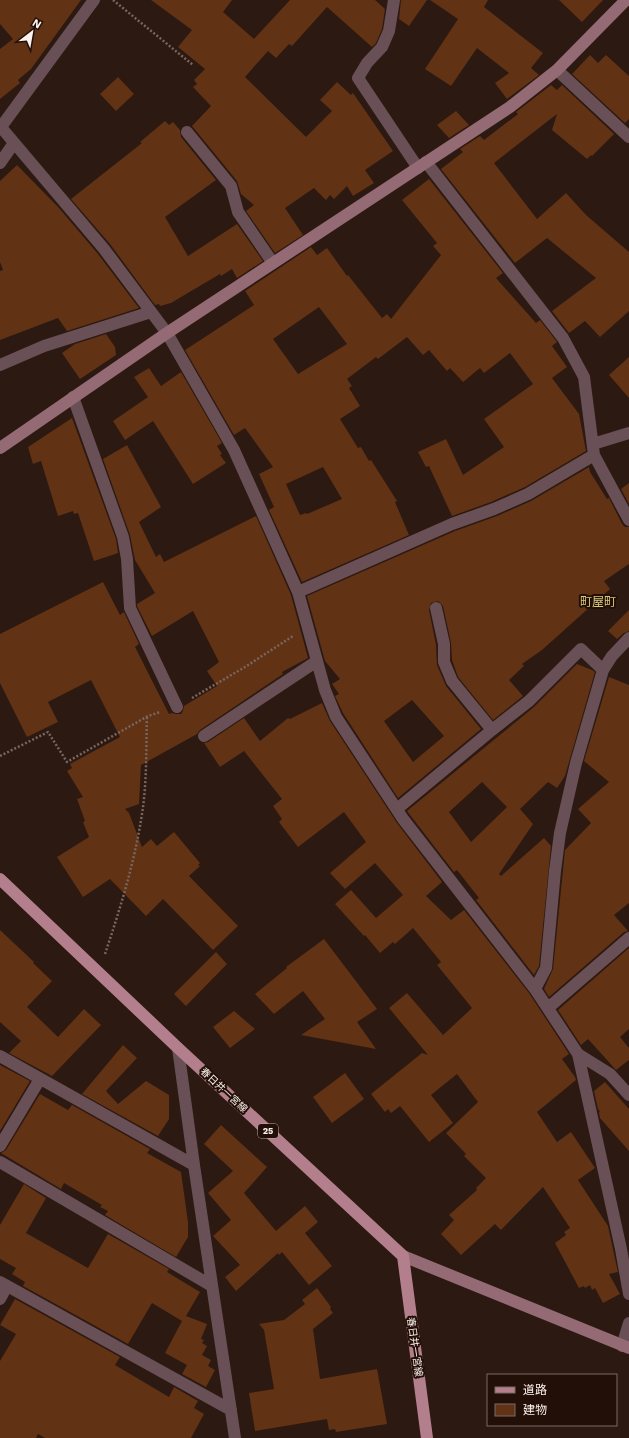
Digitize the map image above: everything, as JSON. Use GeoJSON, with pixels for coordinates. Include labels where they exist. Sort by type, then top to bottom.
{"type":"FeatureCollection","features":[{"type":"Feature","properties":{"kind":"main road","name":"春日井一宮線"},"geometry":{"type":"LineString","coordinates":[[0,878],[178,1048],[403,1256],[427,1438]]}},
{"type":"Feature","properties":{"kind":"street"},"geometry":{"type":"LineString","coordinates":[[94,0],[0,126],[104,248],[167,333],[234,450],[298,592],[325,690],[336,717],[403,819],[535,989],[578,1054],[621,1249],[629,1294]]}},
{"type":"Feature","properties":{"kind":"street"},"geometry":{"type":"LineString","coordinates":[[394,0],[389,32],[382,47],[368,63],[358,78],[422,165],[563,338],[584,377],[594,449],[629,520]]}},
{"type":"Feature","properties":{"kind":"street"},"geometry":{"type":"LineString","coordinates":[[0,448],[167,333],[510,107],[557,70],[626,5]]}},
{"type":"Feature","properties":{"kind":"street"},"geometry":{"type":"LineString","coordinates":[[557,70],[629,137]]}},
{"type":"Feature","properties":{"kind":"street"},"geometry":{"type":"LineString","coordinates":[[187,132],[231,186],[238,212],[273,263]]}},
{"type":"Feature","properties":{"kind":"street"},"geometry":{"type":"LineString","coordinates":[[0,163],[14,143]]}},
{"type":"Feature","properties":{"kind":"street"},"geometry":{"type":"LineString","coordinates":[[0,365],[44,346],[151,312]]}},
{"type":"Feature","properties":{"kind":"street"},"geometry":{"type":"LineString","coordinates":[[73,397],[123,537],[127,559],[130,608],[177,707]]}},
{"type":"Feature","properties":{"kind":"street"},"geometry":{"type":"LineString","coordinates":[[298,592],[452,524],[494,509],[528,494],[594,449],[629,433]]}},
{"type":"Feature","properties":{"kind":"street"},"geometry":{"type":"LineString","coordinates":[[436,608],[444,644],[444,662],[452,681],[492,730]]}},
{"type":"Feature","properties":{"kind":"street"},"geometry":{"type":"LineString","coordinates":[[535,989],[546,968],[560,833],[576,763],[603,670],[612,656],[629,638]]}},
{"type":"Feature","properties":{"kind":"street"},"geometry":{"type":"LineString","coordinates":[[397,809],[529,701],[581,650],[603,670]]}},
{"type":"Feature","properties":{"kind":"street"},"geometry":{"type":"LineString","coordinates":[[204,736],[317,661]]}},
{"type":"Feature","properties":{"kind":"street"},"geometry":{"type":"LineString","coordinates":[[548,1008],[629,938]]}},
{"type":"Feature","properties":{"kind":"street"},"geometry":{"type":"LineString","coordinates":[[178,1048],[235,1438]]}},
{"type":"Feature","properties":{"kind":"street"},"geometry":{"type":"LineString","coordinates":[[578,1054],[610,1074],[629,1095]]}},
{"type":"Feature","properties":{"kind":"street"},"geometry":{"type":"LineString","coordinates":[[0,1056],[194,1165]]}},
{"type":"Feature","properties":{"kind":"street"},"geometry":{"type":"LineString","coordinates":[[0,1146],[40,1079]]}},
{"type":"Feature","properties":{"kind":"street"},"geometry":{"type":"LineString","coordinates":[[0,1162],[212,1286]]}},
{"type":"Feature","properties":{"kind":"street"},"geometry":{"type":"LineString","coordinates":[[403,1256],[625,1347],[629,1323]]}},
{"type":"Feature","properties":{"kind":"street"},"geometry":{"type":"LineString","coordinates":[[0,1299],[3,1284],[231,1410]]}},
{"type":"Feature","properties":{"kind":"path"},"geometry":{"type":"LineString","coordinates":[[113,0],[193,64]]}},
{"type":"Feature","properties":{"kind":"path"},"geometry":{"type":"LineString","coordinates":[[0,756],[48,732],[67,762],[148,716],[177,707],[245,667],[307,627]]}},
{"type":"Feature","properties":{"kind":"path"},"geometry":{"type":"LineString","coordinates":[[99,972],[123,900],[134,855],[143,807],[148,716]]}},
{"type":"Feature","properties":{"kind":"building"},"geometry":{"type":"Polygon","coordinates":[[[0,0],[81,0],[31,69],[18,80],[20,83],[0,99],[0,49],[13,39],[0,24],[0,0]]]}},
{"type":"Feature","properties":{"kind":"building"},"geometry":{"type":"Polygon","coordinates":[[[151,0],[232,0],[223,12],[254,39],[290,0],[375,0],[385,9],[382,29],[376,43],[372,47],[327,7],[292,46],[289,44],[276,58],[268,51],[245,77],[306,137],[332,111],[320,100],[337,82],[351,95],[353,93],[393,151],[365,170],[374,183],[353,196],[347,186],[334,199],[330,195],[326,200],[314,188],[285,208],[303,235],[275,253],[246,211],[254,205],[241,194],[237,181],[192,126],[211,106],[193,87],[197,84],[194,80],[205,69],[178,47],[192,30],[151,0]]]}},
{"type":"Feature","properties":{"kind":"building"},"geometry":{"type":"Polygon","coordinates":[[[401,0],[427,0],[409,26],[399,19],[401,0]]]}},
{"type":"Feature","properties":{"kind":"building"},"geometry":{"type":"Polygon","coordinates":[[[430,0],[488,0],[484,7],[543,53],[531,68],[539,75],[507,99],[495,83],[509,73],[477,48],[451,86],[425,69],[458,19],[430,0]]]}},
{"type":"Feature","properties":{"kind":"building"},"geometry":{"type":"Polygon","coordinates":[[[559,0],[603,0],[582,22],[559,0]]]}},
{"type":"Feature","properties":{"kind":"building"},"geometry":{"type":"Polygon","coordinates":[[[590,55],[598,63],[606,55],[629,76],[629,119],[625,123],[572,74],[590,55]]]}},
{"type":"Feature","properties":{"kind":"building"},"geometry":{"type":"Polygon","coordinates":[[[118,77],[134,94],[116,111],[100,94],[118,77]]]}},
{"type":"Feature","properties":{"kind":"building"},"geometry":{"type":"Polygon","coordinates":[[[551,85],[557,90],[562,85],[614,134],[587,159],[552,130],[557,114],[494,163],[537,219],[566,193],[586,215],[629,252],[629,311],[600,337],[585,321],[569,333],[552,311],[596,278],[547,238],[515,263],[441,169],[463,152],[460,149],[480,136],[484,140],[518,114],[516,112],[551,85]]]}},
{"type":"Feature","properties":{"kind":"building"},"geometry":{"type":"Polygon","coordinates":[[[456,111],[469,125],[449,138],[437,125],[456,111]]]}},
{"type":"Feature","properties":{"kind":"building"},"geometry":{"type":"Polygon","coordinates":[[[165,121],[169,125],[173,122],[180,130],[181,137],[216,180],[165,217],[188,256],[237,224],[263,261],[237,278],[232,269],[221,276],[220,274],[171,303],[160,306],[159,304],[155,305],[110,244],[71,199],[142,143],[140,142],[165,121]]]}},
{"type":"Feature","properties":{"kind":"building"},"geometry":{"type":"Polygon","coordinates":[[[17,165],[59,208],[98,254],[139,308],[67,331],[58,318],[0,340],[0,271],[3,270],[0,262],[0,181],[17,165]]]}},
{"type":"Feature","properties":{"kind":"building"},"geometry":{"type":"Polygon","coordinates":[[[429,179],[503,273],[496,278],[536,323],[540,320],[557,342],[552,346],[567,367],[552,378],[579,414],[586,451],[525,487],[491,502],[452,516],[429,466],[426,467],[418,452],[446,439],[463,475],[504,447],[484,419],[533,384],[510,353],[484,373],[480,368],[463,382],[450,368],[447,371],[429,350],[423,355],[407,337],[378,359],[376,357],[347,379],[352,386],[349,388],[360,406],[340,419],[358,448],[361,447],[369,461],[371,460],[397,501],[395,502],[409,535],[302,582],[269,510],[274,507],[259,474],[273,467],[245,428],[234,435],[185,350],[254,305],[245,291],[311,247],[317,255],[327,248],[347,276],[348,275],[382,318],[387,314],[391,319],[441,255],[433,246],[437,243],[402,200],[429,179]],[[319,307],[273,339],[298,374],[347,344],[319,307]],[[323,467],[286,484],[300,515],[307,514],[342,499],[323,467]]]}},
{"type":"Feature","properties":{"kind":"building"},"geometry":{"type":"Polygon","coordinates":[[[106,334],[115,347],[116,355],[80,379],[62,353],[75,344],[106,334]]]}},
{"type":"Feature","properties":{"kind":"building"},"geometry":{"type":"Polygon","coordinates":[[[629,357],[629,398],[609,375],[629,357]]]}},
{"type":"Feature","properties":{"kind":"building"},"geometry":{"type":"Polygon","coordinates":[[[149,368],[161,386],[181,372],[222,443],[217,446],[222,454],[220,455],[226,463],[193,484],[153,421],[125,440],[113,421],[148,397],[134,377],[149,368]]]}},
{"type":"Feature","properties":{"kind":"building"},"geometry":{"type":"Polygon","coordinates":[[[72,418],[116,539],[118,553],[94,561],[78,513],[74,514],[73,511],[58,516],[41,461],[33,464],[28,447],[72,418]]]}},
{"type":"Feature","properties":{"kind":"building"},"geometry":{"type":"Polygon","coordinates":[[[127,445],[161,507],[139,522],[156,557],[160,554],[164,562],[256,516],[291,595],[308,658],[282,672],[283,674],[200,730],[197,734],[141,765],[139,804],[125,809],[129,813],[142,847],[151,839],[157,846],[174,832],[200,863],[198,865],[200,866],[189,876],[238,926],[213,950],[163,899],[146,916],[110,879],[83,897],[57,857],[89,837],[83,822],[85,821],[77,799],[83,797],[67,771],[72,768],[70,764],[120,737],[91,680],[48,702],[58,722],[27,737],[0,683],[0,634],[103,582],[120,615],[124,612],[139,644],[135,647],[169,714],[181,714],[184,706],[217,686],[207,671],[219,662],[193,611],[152,636],[137,606],[137,604],[155,593],[135,560],[130,535],[103,459],[127,445]]]}},
{"type":"Feature","properties":{"kind":"building"},"geometry":{"type":"Polygon","coordinates":[[[589,467],[590,472],[607,499],[609,498],[622,524],[625,527],[629,527],[629,564],[604,581],[610,589],[542,650],[522,664],[524,666],[509,680],[523,696],[493,720],[458,677],[452,660],[451,643],[443,606],[438,601],[431,603],[429,610],[436,645],[437,665],[446,686],[481,729],[398,798],[343,713],[335,696],[339,694],[332,684],[340,679],[325,661],[307,596],[455,531],[497,516],[531,501],[589,467]],[[412,700],[384,721],[413,762],[444,736],[412,700]]]}},
{"type":"Feature","properties":{"kind":"building"},"geometry":{"type":"Polygon","coordinates":[[[629,483],[629,504],[621,489],[629,483]]]}},
{"type":"Feature","properties":{"kind":"building"},"geometry":{"type":"Polygon","coordinates":[[[629,610],[629,631],[617,639],[608,631],[629,610]]]}},
{"type":"Feature","properties":{"kind":"building"},"geometry":{"type":"Polygon","coordinates":[[[577,664],[595,672],[565,776],[557,788],[548,782],[520,809],[533,824],[499,874],[501,876],[544,838],[551,846],[539,966],[534,975],[476,900],[479,898],[457,870],[454,872],[407,811],[534,707],[577,664]],[[482,782],[449,812],[471,842],[507,807],[482,782]]]}},
{"type":"Feature","properties":{"kind":"building"},"geometry":{"type":"Polygon","coordinates":[[[609,677],[629,685],[629,903],[614,915],[628,931],[624,932],[549,997],[544,989],[553,969],[565,850],[591,823],[578,809],[609,782],[584,761],[609,677]]]}},
{"type":"Feature","properties":{"kind":"building"},"geometry":{"type":"Polygon","coordinates":[[[322,703],[330,721],[397,823],[442,882],[426,896],[451,920],[464,910],[529,993],[569,1054],[562,1059],[576,1080],[537,1112],[557,1142],[571,1132],[595,1168],[578,1180],[608,1226],[618,1272],[609,1274],[620,1294],[603,1303],[595,1288],[592,1290],[590,1285],[585,1288],[584,1286],[579,1288],[555,1243],[566,1235],[564,1232],[570,1228],[543,1187],[501,1230],[495,1224],[461,1255],[441,1234],[454,1220],[449,1215],[477,1190],[476,1188],[486,1178],[464,1156],[466,1154],[446,1133],[478,1102],[457,1074],[431,1095],[453,1123],[429,1142],[400,1106],[391,1113],[388,1109],[385,1112],[371,1094],[422,1053],[428,1055],[389,1008],[407,993],[443,1035],[472,1008],[437,965],[441,962],[413,928],[395,944],[393,942],[380,953],[335,904],[351,890],[376,918],[403,895],[375,863],[345,889],[330,873],[366,842],[344,812],[298,847],[279,822],[282,819],[273,806],[282,799],[244,751],[220,767],[204,743],[208,742],[244,718],[260,741],[288,718],[290,719],[322,703]]]}},
{"type":"Feature","properties":{"kind":"building"},"geometry":{"type":"Polygon","coordinates":[[[0,930],[52,981],[27,1007],[58,1037],[84,1009],[101,1025],[52,1076],[9,1053],[21,1041],[0,1022],[0,930]]]}},
{"type":"Feature","properties":{"kind":"building"},"geometry":{"type":"Polygon","coordinates":[[[324,939],[377,1009],[357,1022],[376,1049],[301,1035],[325,1019],[303,991],[274,1014],[255,994],[287,968],[286,967],[324,939]]]}},
{"type":"Feature","properties":{"kind":"building"},"geometry":{"type":"Polygon","coordinates":[[[629,948],[629,1029],[620,1037],[629,1048],[629,1060],[616,1070],[588,1039],[581,1045],[558,1010],[629,948]]]}},
{"type":"Feature","properties":{"kind":"building"},"geometry":{"type":"Polygon","coordinates":[[[216,952],[227,964],[186,1006],[174,994],[216,952]]]}},
{"type":"Feature","properties":{"kind":"building"},"geometry":{"type":"Polygon","coordinates":[[[234,1011],[255,1029],[230,1048],[213,1027],[234,1011]]]}},
{"type":"Feature","properties":{"kind":"building"},"geometry":{"type":"Polygon","coordinates":[[[123,1045],[137,1058],[106,1091],[118,1104],[146,1081],[169,1095],[169,1119],[158,1136],[82,1094],[123,1045]]]}},
{"type":"Feature","properties":{"kind":"building"},"geometry":{"type":"Polygon","coordinates":[[[0,1065],[30,1081],[0,1131],[0,1065]]]}},
{"type":"Feature","properties":{"kind":"building"},"geometry":{"type":"Polygon","coordinates":[[[345,1073],[364,1099],[332,1123],[313,1097],[345,1073]]]}},
{"type":"Feature","properties":{"kind":"building"},"geometry":{"type":"Polygon","coordinates":[[[605,1082],[629,1109],[629,1151],[600,1118],[600,1111],[598,1109],[594,1091],[605,1082]]]}},
{"type":"Feature","properties":{"kind":"building"},"geometry":{"type":"Polygon","coordinates":[[[40,1094],[68,1110],[72,1105],[150,1149],[147,1153],[181,1172],[188,1222],[188,1237],[176,1257],[105,1215],[108,1211],[100,1207],[102,1205],[64,1183],[61,1189],[1,1153],[6,1150],[40,1094]]]}},
{"type":"Feature","properties":{"kind":"building"},"geometry":{"type":"Polygon","coordinates":[[[221,1125],[267,1167],[244,1193],[276,1231],[305,1206],[318,1222],[305,1233],[332,1266],[309,1285],[282,1252],[279,1255],[278,1253],[236,1291],[225,1277],[240,1265],[213,1236],[231,1220],[208,1193],[233,1171],[204,1144],[221,1125]]]}},
{"type":"Feature","properties":{"kind":"building"},"geometry":{"type":"Polygon","coordinates":[[[24,1184],[46,1198],[26,1233],[88,1268],[108,1234],[169,1269],[167,1272],[200,1292],[186,1316],[207,1324],[201,1339],[204,1340],[202,1343],[207,1346],[202,1355],[211,1360],[208,1366],[215,1370],[206,1387],[182,1374],[187,1365],[165,1353],[182,1321],[152,1303],[128,1344],[23,1286],[25,1282],[12,1274],[16,1268],[0,1259],[0,1225],[24,1184]]]}},
{"type":"Feature","properties":{"kind":"building"},"geometry":{"type":"Polygon","coordinates":[[[317,1288],[331,1307],[330,1309],[333,1313],[313,1329],[320,1379],[377,1369],[387,1424],[336,1432],[335,1429],[329,1430],[327,1419],[255,1431],[249,1393],[274,1389],[264,1330],[259,1324],[284,1320],[305,1304],[302,1300],[317,1288]]]}},
{"type":"Feature","properties":{"kind":"building"},"geometry":{"type":"Polygon","coordinates":[[[15,1299],[120,1357],[115,1365],[169,1397],[174,1387],[198,1401],[194,1408],[204,1414],[191,1438],[45,1438],[38,1434],[36,1438],[0,1438],[0,1361],[16,1334],[0,1325],[15,1299]]]}},
{"type":"Feature","properties":{"kind":"district","name":"町屋町"},"geometry":{"type":"Point","coordinates":[598,602]}}]}
